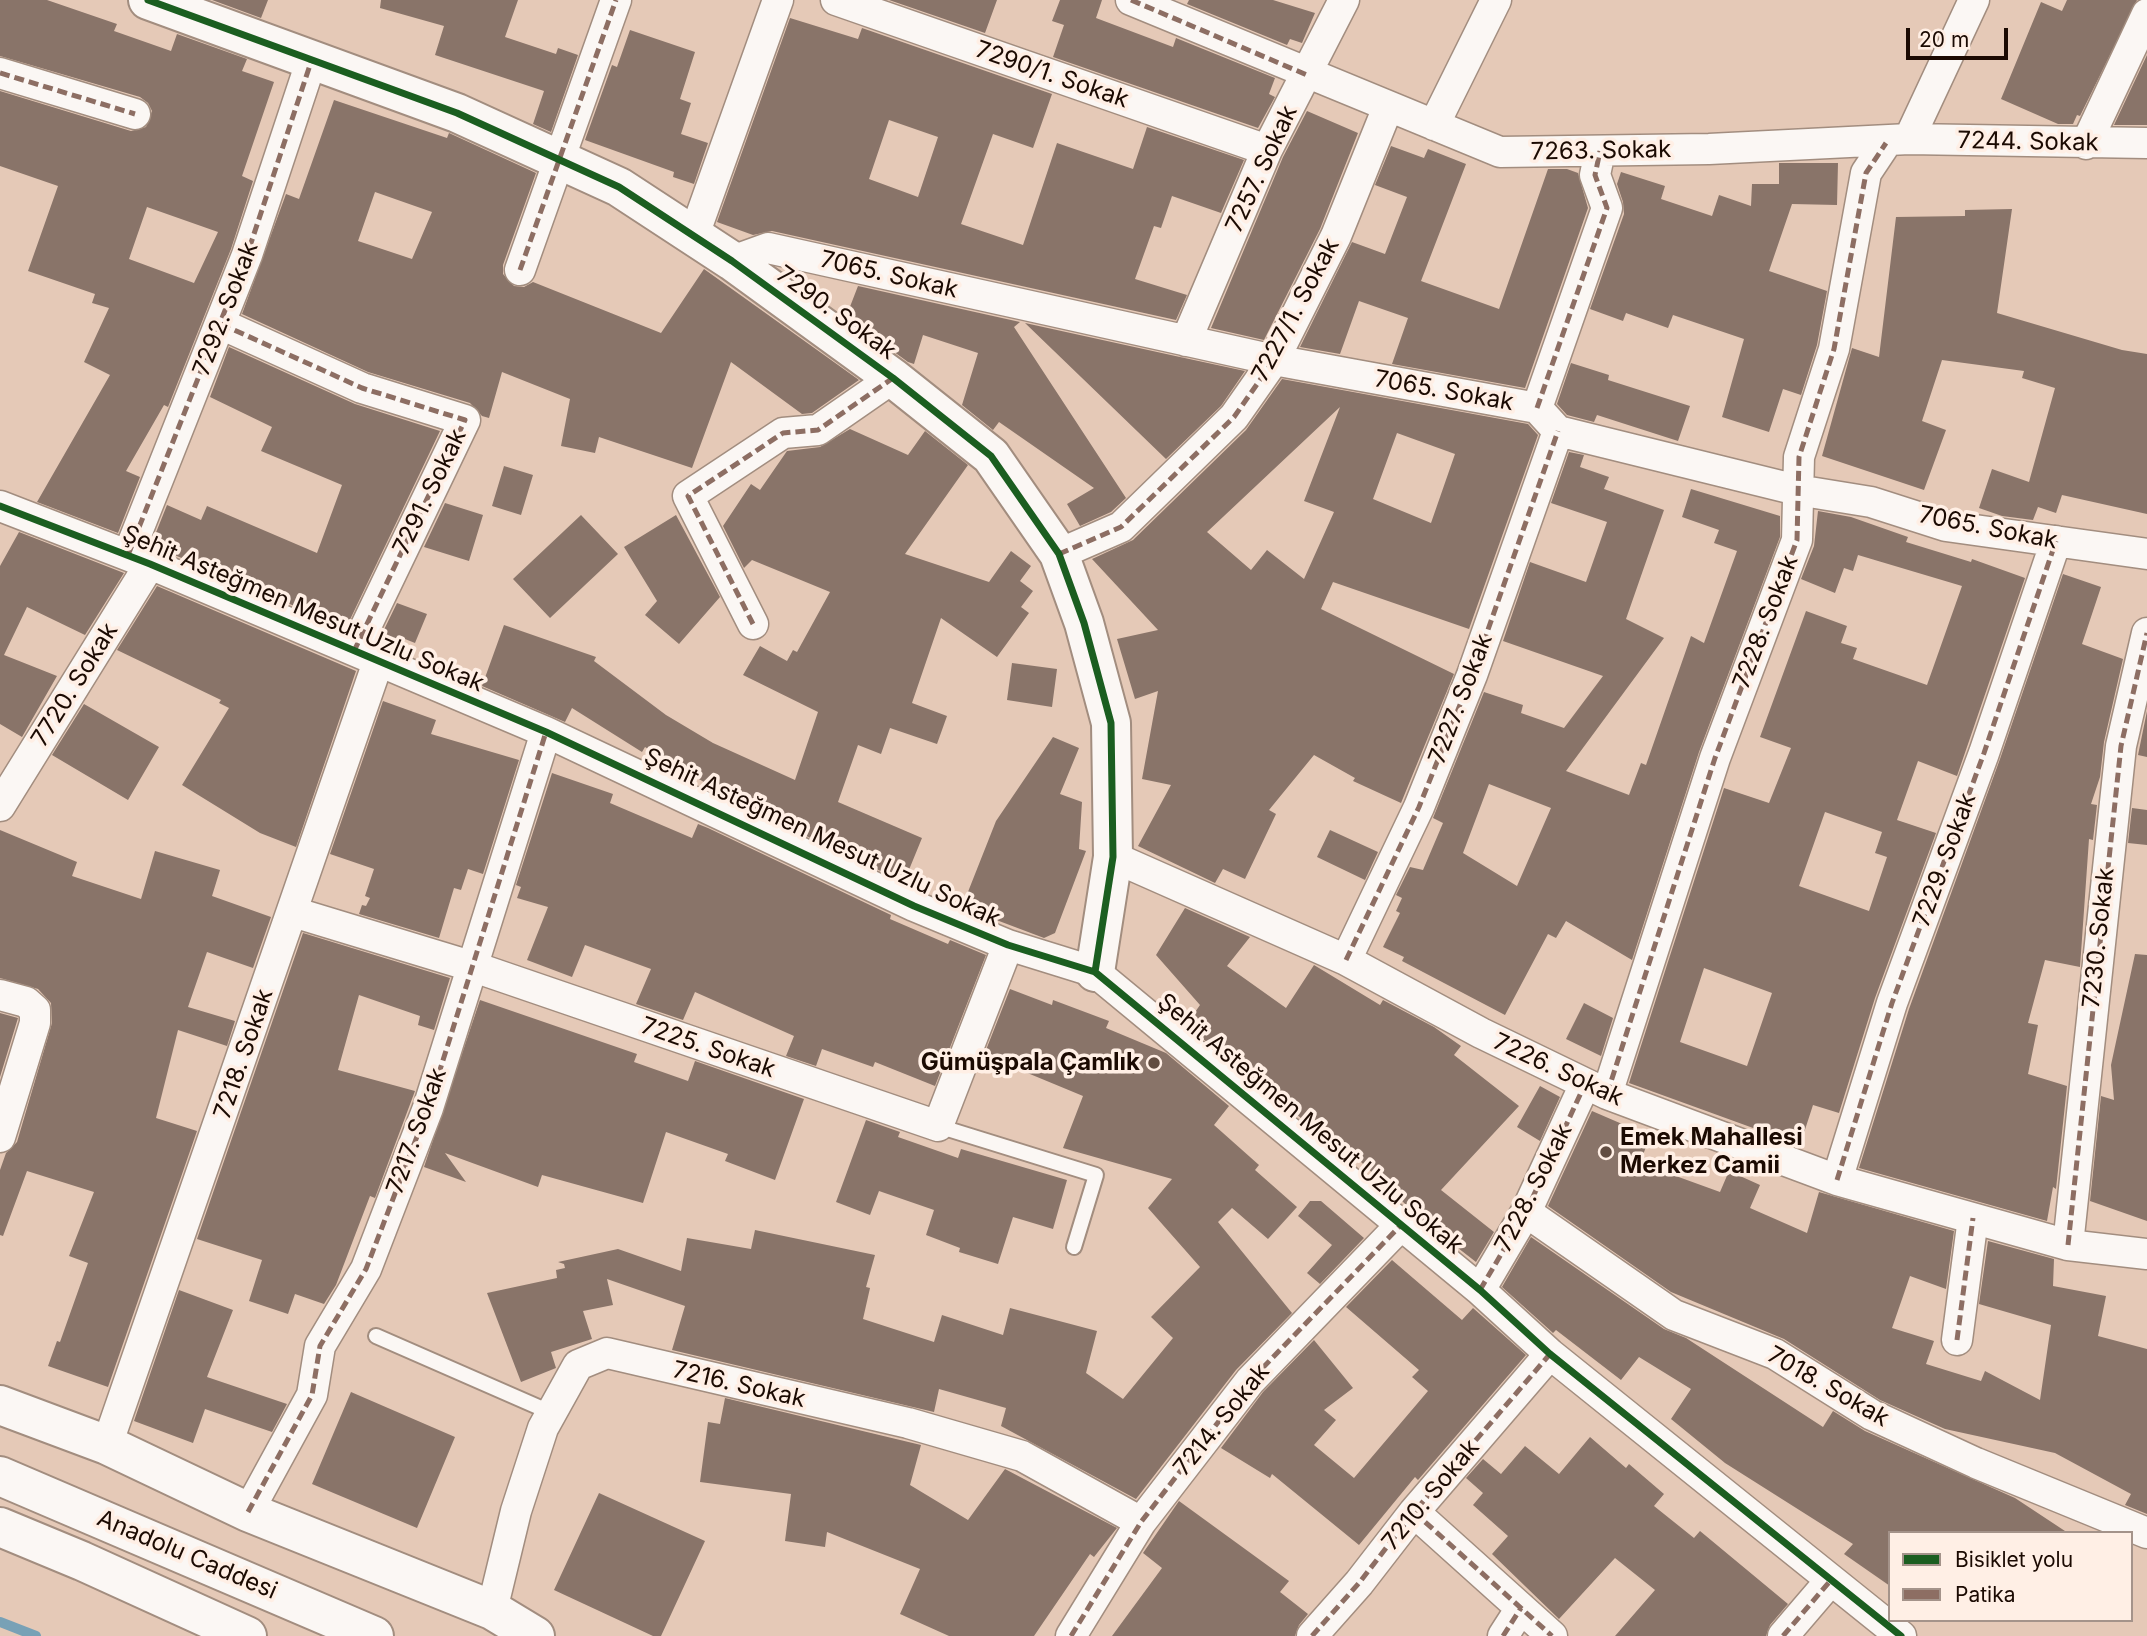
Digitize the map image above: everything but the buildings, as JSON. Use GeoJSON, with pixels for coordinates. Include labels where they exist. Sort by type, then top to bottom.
{"type":"FeatureCollection","features":[{"type":"Feature","properties":{"kind":"main road","name":"7290. Sokak"},"geometry":{"type":"LineString","coordinates":[[148,0],[457,113],[619,187],[732,261],[893,378],[991,456],[1059,554],[1084,623],[1111,723],[1113,857],[1095,972]]}},
{"type":"Feature","properties":{"kind":"main road"},"geometry":{"type":"LineString","coordinates":[[0,1405],[107,1445],[248,1512],[492,1610],[535,1636]]}},
{"type":"Feature","properties":{"kind":"main road","name":"Anadolu Caddesi"},"geometry":{"type":"LineString","coordinates":[[0,1476],[374,1636]]}},
{"type":"Feature","properties":{"kind":"main road","name":"Anadolu Caddesi"},"geometry":{"type":"LineString","coordinates":[[0,1527],[247,1636]]}},
{"type":"Feature","properties":{"kind":"street"},"geometry":{"type":"LineString","coordinates":[[520,270],[616,0]]}},
{"type":"Feature","properties":{"kind":"street"},"geometry":{"type":"LineString","coordinates":[[694,235],[778,0]]}},
{"type":"Feature","properties":{"kind":"street","name":"7290/1. Sokak"},"geometry":{"type":"LineString","coordinates":[[836,0],[1266,150]]}},
{"type":"Feature","properties":{"kind":"street","name":"7263. Sokak"},"geometry":{"type":"LineString","coordinates":[[1131,0],[1307,75],[1500,152],[1898,141]]}},
{"type":"Feature","properties":{"kind":"street","name":"7257. Sokak"},"geometry":{"type":"LineString","coordinates":[[1186,341],[1266,150],[1344,0]]}},
{"type":"Feature","properties":{"kind":"street"},"geometry":{"type":"LineString","coordinates":[[1434,125],[1496,0]]}},
{"type":"Feature","properties":{"kind":"street","name":"7228. Sokak"},"geometry":{"type":"LineString","coordinates":[[1480,1290],[1596,1089],[1714,758],[1797,540],[1799,457],[1834,349],[1866,173],[1898,141],[1974,0]]}},
{"type":"Feature","properties":{"kind":"street"},"geometry":{"type":"LineString","coordinates":[[2086,144],[2147,14]]}},
{"type":"Feature","properties":{"kind":"street","name":"7292. Sokak"},"geometry":{"type":"LineString","coordinates":[[139,559],[247,255],[312,60]]}},
{"type":"Feature","properties":{"kind":"street"},"geometry":{"type":"LineString","coordinates":[[0,73],[135,114]]}},
{"type":"Feature","properties":{"kind":"street","name":"7227/1. Sokak"},"geometry":{"type":"LineString","coordinates":[[1059,554],[1121,527],[1234,417],[1274,360],[1336,236],[1388,107]]}},
{"type":"Feature","properties":{"kind":"street","name":"7244. Sokak"},"geometry":{"type":"LineString","coordinates":[[1898,141],[2147,143]]}},
{"type":"Feature","properties":{"kind":"street"},"geometry":{"type":"LineString","coordinates":[[1537,408],[1607,208],[1595,175],[1600,151]]}},
{"type":"Feature","properties":{"kind":"street","name":"7065. Sokak"},"geometry":{"type":"LineString","coordinates":[[732,261],[768,248],[1274,360],[1537,408],[1558,431],[1797,490],[1871,502],[1946,526],[2147,554]]}},
{"type":"Feature","properties":{"kind":"street","name":"7291. Sokak"},"geometry":{"type":"LineString","coordinates":[[221,324],[362,388],[465,421],[366,656]]}},
{"type":"Feature","properties":{"kind":"street"},"geometry":{"type":"LineString","coordinates":[[753,624],[688,496],[783,433],[818,430],[893,378]]}},
{"type":"Feature","properties":{"kind":"street","name":"7227. Sokak"},"geometry":{"type":"LineString","coordinates":[[1346,960],[1429,783],[1472,675],[1558,431]]}},
{"type":"Feature","properties":{"kind":"street","name":"Şehit Asteğmen Mesut Uzlu Sokak"},"geometry":{"type":"LineString","coordinates":[[4,515],[139,559],[545,732],[914,906],[1008,945],[1095,972],[1480,1290],[1550,1354],[1900,1636]]}},
{"type":"Feature","properties":{"kind":"street","name":"7229. Sokak"},"geometry":{"type":"LineString","coordinates":[[1837,1180],[1892,1003],[1984,753],[2056,541]]}},
{"type":"Feature","properties":{"kind":"street","name":"7720. Sokak"},"geometry":{"type":"LineString","coordinates":[[0,806],[139,559]]}},
{"type":"Feature","properties":{"kind":"street","name":"7230. Sokak"},"geometry":{"type":"LineString","coordinates":[[2067,1245],[2121,746],[2147,633]]}},
{"type":"Feature","properties":{"kind":"street","name":"7218. Sokak"},"geometry":{"type":"LineString","coordinates":[[107,1445],[293,912],[366,656]]}},
{"type":"Feature","properties":{"kind":"street","name":"7217. Sokak"},"geometry":{"type":"LineString","coordinates":[[248,1512],[312,1395],[320,1346],[366,1269],[428,1108],[545,732]]}},
{"type":"Feature","properties":{"kind":"street","name":"7226. Sokak"},"geometry":{"type":"LineString","coordinates":[[1113,857],[1346,960],[1481,1033],[1596,1089],[1837,1180],[2067,1245],[2147,1254]]}},
{"type":"Feature","properties":{"kind":"street","name":"7225. Sokak"},"geometry":{"type":"LineString","coordinates":[[293,912],[474,967],[938,1126]]}},
{"type":"Feature","properties":{"kind":"street"},"geometry":{"type":"LineString","coordinates":[[938,1126],[1008,945]]}},
{"type":"Feature","properties":{"kind":"street"},"geometry":{"type":"LineString","coordinates":[[0,995],[26,1002],[35,1010],[35,1023],[0,1137]]}},
{"type":"Feature","properties":{"kind":"street","name":"7018. Sokak"},"geometry":{"type":"LineString","coordinates":[[1526,1212],[1674,1315],[1774,1354],[1872,1415],[1964,1458],[2147,1533]]}},
{"type":"Feature","properties":{"kind":"street"},"geometry":{"type":"LineString","coordinates":[[1957,1340],[1973,1218]]}},
{"type":"Feature","properties":{"kind":"street","name":"7214. Sokak"},"geometry":{"type":"LineString","coordinates":[[1071,1636],[1141,1522],[1250,1381],[1401,1226]]}},
{"type":"Feature","properties":{"kind":"street","name":"7216. Sokak"},"geometry":{"type":"LineString","coordinates":[[492,1610],[516,1511],[543,1428],[578,1365],[607,1353],[908,1423],[1022,1456],[1141,1522]]}},
{"type":"Feature","properties":{"kind":"street","name":"7210. Sokak"},"geometry":{"type":"LineString","coordinates":[[1311,1636],[1359,1583],[1414,1511],[1550,1354]]}},
{"type":"Feature","properties":{"kind":"street"},"geometry":{"type":"LineString","coordinates":[[1414,1511],[1552,1636]]}},
{"type":"Feature","properties":{"kind":"street"},"geometry":{"type":"LineString","coordinates":[[1783,1636],[1831,1580]]}},
{"type":"Feature","properties":{"kind":"street"},"geometry":{"type":"LineString","coordinates":[[1503,1636],[1521,1608]]}},
{"type":"Feature","properties":{"kind":"lane"},"geometry":{"type":"LineString","coordinates":[[938,1126],[1096,1175],[1074,1247]]}},
{"type":"Feature","properties":{"kind":"lane"},"geometry":{"type":"LineString","coordinates":[[376,1336],[552,1413]]}},
{"type":"Feature","properties":{"kind":"waterway"},"geometry":{"type":"LineString","coordinates":[[0,1622],[36,1636]]}},
{"type":"Feature","properties":{"kind":"marked path"},"geometry":{"type":"LineString","coordinates":[[520,270],[616,0]]}},
{"type":"Feature","properties":{"kind":"marked path"},"geometry":{"type":"LineString","coordinates":[[1131,0],[1307,75]]}},
{"type":"Feature","properties":{"kind":"marked path"},"geometry":{"type":"LineString","coordinates":[[128,555],[247,255],[312,59]]}},
{"type":"Feature","properties":{"kind":"marked path"},"geometry":{"type":"LineString","coordinates":[[0,73],[135,114]]}},
{"type":"Feature","properties":{"kind":"marked path"},"geometry":{"type":"LineString","coordinates":[[1607,1094],[1715,758],[1797,540],[1799,457],[1834,349],[1866,173],[1886,143]]}},
{"type":"Feature","properties":{"kind":"marked path"},"geometry":{"type":"LineString","coordinates":[[1537,408],[1607,208],[1595,175],[1600,151]]}},
{"type":"Feature","properties":{"kind":"marked path"},"geometry":{"type":"LineString","coordinates":[[221,324],[362,388],[465,420],[355,649]]}},
{"type":"Feature","properties":{"kind":"marked path"},"geometry":{"type":"LineString","coordinates":[[1059,554],[1121,527],[1234,417],[1274,360]]}},
{"type":"Feature","properties":{"kind":"marked path"},"geometry":{"type":"LineString","coordinates":[[753,624],[688,496],[783,433],[818,430],[893,378]]}},
{"type":"Feature","properties":{"kind":"marked path"},"geometry":{"type":"LineString","coordinates":[[1346,960],[1419,807],[1472,675],[1558,431]]}},
{"type":"Feature","properties":{"kind":"marked path"},"geometry":{"type":"LineString","coordinates":[[1837,1180],[1892,1003],[1984,753],[2056,541]]}},
{"type":"Feature","properties":{"kind":"marked path"},"geometry":{"type":"LineString","coordinates":[[2068,1245],[2121,746],[2147,633]]}},
{"type":"Feature","properties":{"kind":"marked path"},"geometry":{"type":"LineString","coordinates":[[248,1512],[312,1395],[320,1346],[366,1269],[428,1108],[546,732]]}},
{"type":"Feature","properties":{"kind":"marked path"},"geometry":{"type":"LineString","coordinates":[[1480,1290],[1526,1212],[1585,1084]]}},
{"type":"Feature","properties":{"kind":"marked path"},"geometry":{"type":"LineString","coordinates":[[1957,1340],[1973,1218]]}},
{"type":"Feature","properties":{"kind":"marked path"},"geometry":{"type":"LineString","coordinates":[[1071,1636],[1141,1522],[1250,1381],[1401,1225]]}},
{"type":"Feature","properties":{"kind":"marked path"},"geometry":{"type":"LineString","coordinates":[[1312,1636],[1550,1354]]}},
{"type":"Feature","properties":{"kind":"marked path"},"geometry":{"type":"LineString","coordinates":[[1414,1512],[1552,1636]]}},
{"type":"Feature","properties":{"kind":"marked path"},"geometry":{"type":"LineString","coordinates":[[1783,1636],[1831,1580]]}},
{"type":"Feature","properties":{"kind":"marked path"},"geometry":{"type":"LineString","coordinates":[[1503,1636],[1521,1608]]}},
{"type":"Feature","properties":{"kind":"cycle path"},"geometry":{"type":"LineString","coordinates":[[148,0],[457,113],[619,187],[732,261],[893,378],[991,456],[1059,554],[1084,623],[1111,723],[1113,857],[1095,972]]}},
{"type":"Feature","properties":{"kind":"cycle path"},"geometry":{"type":"LineString","coordinates":[[0,506],[150,564],[546,732],[914,906],[1008,945],[1095,972],[1480,1290],[1550,1354],[1901,1636]]}},
{"type":"Feature","properties":{"kind":"place","name":"Gümüşpala Çamlık"},"geometry":{"type":"Point","coordinates":[1154,1063]}},
{"type":"Feature","properties":{"kind":"place","name":"Emek Mahallesi Merkez Camii"},"geometry":{"type":"Point","coordinates":[1606,1152]}}]}
